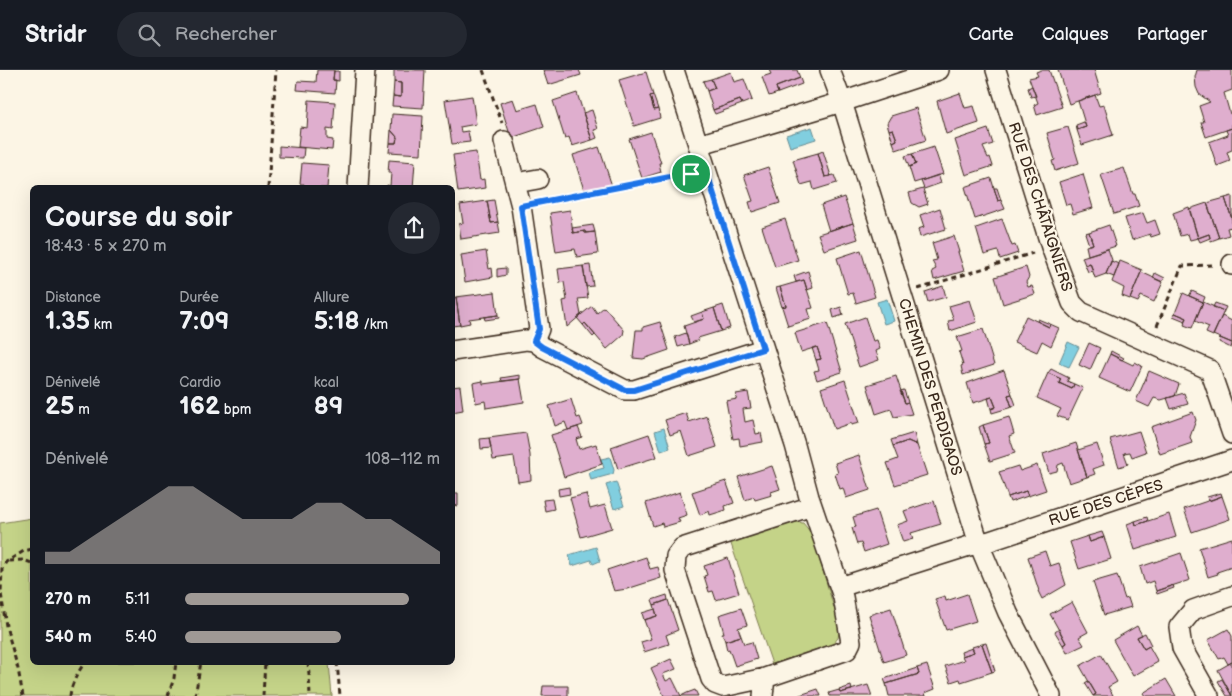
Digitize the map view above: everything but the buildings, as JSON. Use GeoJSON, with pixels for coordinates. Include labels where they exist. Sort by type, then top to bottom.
{"type":"FeatureCollection","features":[{"type":"Feature","properties":{"kind":"street"},"geometry":{"type":"LineString","coordinates":[[358,185],[365,70]]}},
{"type":"Feature","properties":{"kind":"street"},"geometry":{"type":"LineString","coordinates":[[674,70],[795,445],[812,506],[840,587],[851,642],[847,650],[764,687],[723,687],[715,684],[711,679],[675,570],[676,556],[682,548],[812,506]]}},
{"type":"Feature","properties":{"kind":"street","name":"CHEMIN DES PERDIGAOS"},"geometry":{"type":"LineString","coordinates":[[830,70],[842,102],[979,544],[1008,613],[1051,696]]}},
{"type":"Feature","properties":{"kind":"street"},"geometry":{"type":"LineString","coordinates":[[698,145],[842,102],[939,70]]}},
{"type":"Feature","properties":{"kind":"street","name":"RUE DES CHÂTAIGNIERS"},"geometry":{"type":"LineString","coordinates":[[996,70],[1051,247],[1072,303],[1080,312],[1210,370],[1232,434]]}},
{"type":"Feature","properties":{"kind":"street"},"geometry":{"type":"LineString","coordinates":[[504,141],[521,206],[539,329],[534,341]]}},
{"type":"Feature","properties":{"kind":"street"},"geometry":{"type":"LineString","coordinates":[[516,183],[538,179]]}},
{"type":"Feature","properties":{"kind":"street"},"geometry":{"type":"LineString","coordinates":[[455,351],[526,340],[534,341],[625,390],[634,390],[763,349]]}},
{"type":"Feature","properties":{"kind":"street","name":"RUE DES CÈPES"},"geometry":{"type":"LineString","coordinates":[[840,587],[979,544],[1232,460]]}},
{"type":"Feature","properties":{"kind":"street"},"geometry":{"type":"LineString","coordinates":[[1209,696],[1182,648],[1179,627],[1193,610],[1232,596]]}},
{"type":"Feature","properties":{"kind":"path"},"geometry":{"type":"LineString","coordinates":[[268,185],[276,70]]}},
{"type":"Feature","properties":{"kind":"path"},"geometry":{"type":"LineString","coordinates":[[483,70],[502,125],[504,141]]}},
{"type":"Feature","properties":{"kind":"path"},"geometry":{"type":"LineString","coordinates":[[521,206],[706,170]]}},
{"type":"Feature","properties":{"kind":"path"},"geometry":{"type":"LineString","coordinates":[[902,294],[1051,247]]}},
{"type":"Feature","properties":{"kind":"path"},"geometry":{"type":"LineString","coordinates":[[1150,343],[1182,266],[1232,264]]}},
{"type":"Feature","properties":{"kind":"path"},"geometry":{"type":"LineString","coordinates":[[23,696],[18,669],[6,626],[1,593],[2,569],[6,562],[30,550]]}},
{"type":"Feature","properties":{"kind":"path"},"geometry":{"type":"LineString","coordinates":[[6,562],[23,560],[30,562]]}},
{"type":"Feature","properties":{"kind":"path"},"geometry":{"type":"LineString","coordinates":[[70,696],[70,690],[83,665]]}},
{"type":"Feature","properties":{"kind":"path"},"geometry":{"type":"LineString","coordinates":[[168,696],[174,678],[176,665]]}},
{"type":"Feature","properties":{"kind":"path"},"geometry":{"type":"LineString","coordinates":[[194,696],[200,665]]}},
{"type":"Feature","properties":{"kind":"path"},"geometry":{"type":"LineString","coordinates":[[263,696],[265,665]]}},
{"type":"Feature","properties":{"kind":"path"},"geometry":{"type":"LineString","coordinates":[[308,665],[310,696]]}},
{"type":"Feature","properties":{"kind":"path"},"geometry":{"type":"LineString","coordinates":[[337,665],[340,696]]}},
{"type":"Feature","properties":{"kind":"green space"},"geometry":{"type":"Polygon","coordinates":[[[30,518],[30,665],[329,665],[332,696],[0,696],[0,523],[30,518]]]}},
{"type":"Feature","properties":{"kind":"green space"},"geometry":{"type":"Polygon","coordinates":[[[791,521],[803,523],[812,534],[840,628],[838,638],[833,644],[772,664],[730,541],[791,521]]]}},
{"type":"Feature","properties":{"kind":"water"},"geometry":{"type":"Polygon","coordinates":[[[812,127],[816,139],[790,147],[786,135],[812,127]]]}},
{"type":"Feature","properties":{"kind":"water"},"geometry":{"type":"Polygon","coordinates":[[[887,299],[894,321],[884,324],[877,302],[887,299]]]}},
{"type":"Feature","properties":{"kind":"water"},"geometry":{"type":"Polygon","coordinates":[[[1068,342],[1079,347],[1069,367],[1059,363],[1068,342]]]}},
{"type":"Feature","properties":{"kind":"water"},"geometry":{"type":"Polygon","coordinates":[[[664,428],[670,448],[661,451],[655,431],[664,428]]]}},
{"type":"Feature","properties":{"kind":"water"},"geometry":{"type":"Polygon","coordinates":[[[610,457],[614,470],[613,474],[591,480],[589,472],[604,468],[601,459],[610,457]]]}},
{"type":"Feature","properties":{"kind":"water"},"geometry":{"type":"Polygon","coordinates":[[[616,482],[624,506],[614,509],[606,485],[616,482]]]}},
{"type":"Feature","properties":{"kind":"water"},"geometry":{"type":"Polygon","coordinates":[[[596,547],[600,561],[593,564],[591,560],[572,566],[569,555],[596,547]]]}},
{"type":"Feature","properties":{"kind":"route"},"geometry":{"type":"LineString","coordinates":[[706,170],[763,349],[634,390],[625,390],[534,341],[539,329],[521,206],[691,174],[706,170]]}}]}
